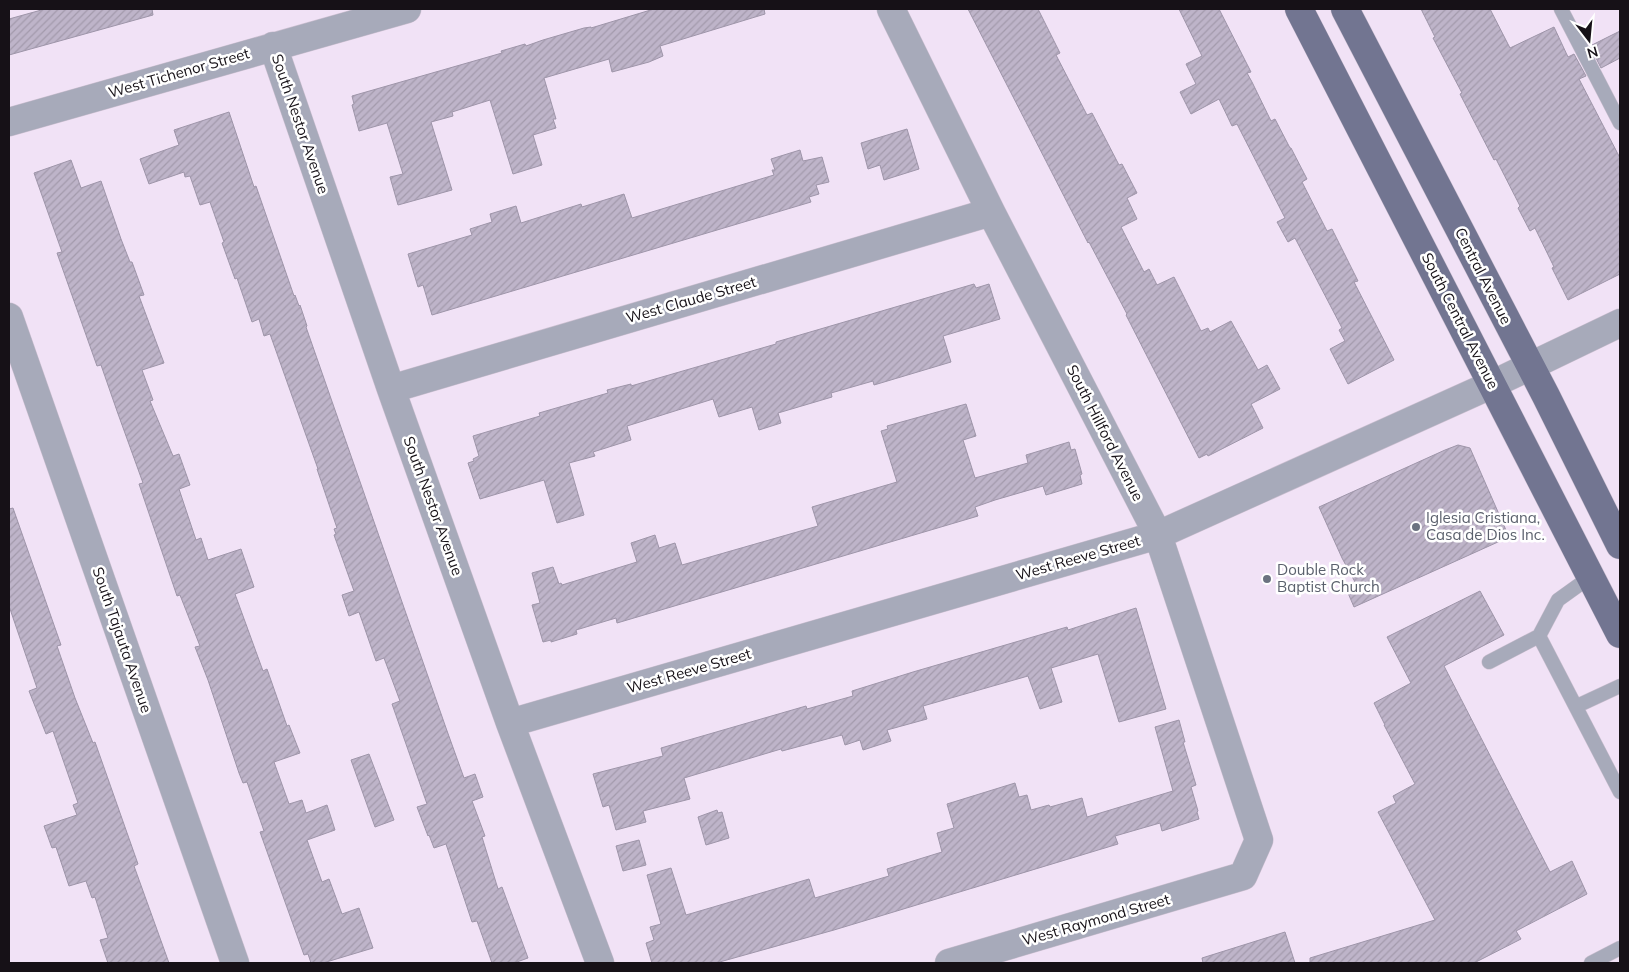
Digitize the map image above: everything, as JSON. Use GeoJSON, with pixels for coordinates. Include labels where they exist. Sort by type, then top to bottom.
{"type":"FeatureCollection","features":[{"type":"Feature","properties":{"kind":"main road","name":"South Central Avenue"},"geometry":{"type":"LineString","coordinates":[[1299,9],[1620,634]]}},
{"type":"Feature","properties":{"kind":"main road","name":"Central Avenue"},"geometry":{"type":"LineString","coordinates":[[1345,9],[1530,366],[1612,509],[1620,545]]}},
{"type":"Feature","properties":{"kind":"street","name":"West Tichenor Street"},"geometry":{"type":"LineString","coordinates":[[9,122],[407,9]]}},
{"type":"Feature","properties":{"kind":"street","name":"South Hillford Avenue"},"geometry":{"type":"LineString","coordinates":[[891,9],[991,212],[1158,535],[1259,840],[1243,876]]}},
{"type":"Feature","properties":{"kind":"street","name":"South Nestor Avenue"},"geometry":{"type":"LineString","coordinates":[[273,46],[391,389],[510,723],[600,963]]}},
{"type":"Feature","properties":{"kind":"street","name":"West Claude Street"},"geometry":{"type":"LineString","coordinates":[[391,389],[991,212]]}},
{"type":"Feature","properties":{"kind":"street","name":"South Tajauta Avenue"},"geometry":{"type":"LineString","coordinates":[[9,317],[235,963]]}},
{"type":"Feature","properties":{"kind":"street","name":"West Reeve Street"},"geometry":{"type":"LineString","coordinates":[[510,723],[1158,535],[1493,384],[1620,323]]}},
{"type":"Feature","properties":{"kind":"street","name":"West Raymond Street"},"geometry":{"type":"LineString","coordinates":[[949,963],[1243,876]]}},
{"type":"Feature","properties":{"kind":"lane"},"geometry":{"type":"LineString","coordinates":[[1561,9],[1620,124]]}},
{"type":"Feature","properties":{"kind":"lane"},"geometry":{"type":"LineString","coordinates":[[1489,662],[1539,636],[1558,600],[1590,577]]}},
{"type":"Feature","properties":{"kind":"lane"},"geometry":{"type":"LineString","coordinates":[[1539,636],[1620,792]]}},
{"type":"Feature","properties":{"kind":"lane"},"geometry":{"type":"LineString","coordinates":[[1576,706],[1620,686]]}},
{"type":"Feature","properties":{"kind":"lane"},"geometry":{"type":"LineString","coordinates":[[1591,963],[1620,948]]}},
{"type":"Feature","properties":{"kind":"building"},"geometry":{"type":"Polygon","coordinates":[[[45,9],[152,9],[153,15],[9,55],[9,19],[45,9]]]}},
{"type":"Feature","properties":{"kind":"building"},"geometry":{"type":"Polygon","coordinates":[[[654,9],[764,9],[765,14],[660,46],[663,56],[649,62],[612,72],[609,59],[544,78],[556,119],[553,119],[556,128],[533,135],[542,165],[513,174],[490,100],[452,112],[453,116],[431,122],[452,190],[398,205],[390,177],[403,174],[387,123],[359,131],[352,105],[354,104],[352,96],[502,53],[501,51],[525,44],[526,46],[654,9]]]}},
{"type":"Feature","properties":{"kind":"building"},"geometry":{"type":"Polygon","coordinates":[[[968,9],[1038,9],[1060,53],[1056,55],[1087,115],[1092,113],[1119,165],[1122,164],[1137,193],[1127,198],[1137,219],[1121,227],[1144,272],[1149,269],[1157,285],[1174,277],[1201,331],[1208,328],[1210,332],[1231,321],[1258,370],[1267,365],[1280,389],[1251,404],[1263,428],[1208,456],[1207,454],[1199,458],[1127,314],[1088,243],[968,9]]]}},
{"type":"Feature","properties":{"kind":"building"},"geometry":{"type":"Polygon","coordinates":[[[1179,9],[1219,9],[1251,72],[1247,73],[1271,121],[1275,119],[1307,179],[1302,182],[1327,231],[1332,229],[1358,281],[1354,282],[1394,360],[1348,384],[1330,349],[1345,341],[1339,330],[1342,328],[1295,238],[1288,242],[1277,222],[1285,218],[1237,124],[1232,126],[1219,99],[1191,114],[1180,92],[1196,84],[1186,64],[1202,56],[1179,9]]]}},
{"type":"Feature","properties":{"kind":"building"},"geometry":{"type":"Polygon","coordinates":[[[1421,9],[1490,9],[1510,48],[1554,27],[1568,57],[1574,54],[1586,76],[1579,79],[1620,158],[1620,274],[1568,300],[1535,228],[1530,231],[1518,208],[1520,206],[1496,159],[1494,160],[1460,94],[1462,93],[1433,38],[1435,37],[1421,9]]]}},
{"type":"Feature","properties":{"kind":"building"},"geometry":{"type":"Polygon","coordinates":[[[1620,31],[1620,58],[1601,68],[1590,46],[1620,31]]]}},
{"type":"Feature","properties":{"kind":"building"},"geometry":{"type":"Polygon","coordinates":[[[229,112],[294,296],[300,305],[306,327],[464,778],[475,774],[483,797],[472,801],[485,836],[482,837],[498,889],[502,887],[528,958],[514,963],[492,963],[477,921],[472,922],[446,844],[434,848],[428,836],[417,807],[427,804],[392,704],[400,701],[384,658],[376,661],[359,612],[349,616],[342,595],[354,591],[334,535],[336,534],[334,529],[337,528],[318,469],[270,334],[264,336],[259,319],[252,322],[237,278],[235,279],[222,243],[224,242],[210,202],[200,205],[190,176],[185,177],[184,172],[149,184],[140,159],[179,145],[174,130],[229,112]]]}},
{"type":"Feature","properties":{"kind":"building"},"geometry":{"type":"Polygon","coordinates":[[[907,129],[919,169],[884,180],[880,165],[868,169],[861,143],[907,129]]]}},
{"type":"Feature","properties":{"kind":"building"},"geometry":{"type":"Polygon","coordinates":[[[800,150],[803,161],[822,157],[829,182],[816,185],[819,194],[809,197],[811,202],[432,315],[423,285],[418,287],[408,254],[472,235],[470,229],[492,222],[490,214],[516,206],[521,223],[581,204],[582,207],[624,194],[632,218],[774,175],[772,170],[775,170],[771,159],[800,150]]]}},
{"type":"Feature","properties":{"kind":"building"},"geometry":{"type":"Polygon","coordinates":[[[71,160],[81,188],[101,181],[121,239],[144,295],[139,296],[164,363],[142,370],[153,400],[150,401],[173,456],[179,454],[190,485],[179,489],[196,540],[201,538],[208,560],[241,549],[254,587],[235,594],[263,671],[267,669],[287,726],[289,725],[300,753],[274,762],[289,804],[302,800],[306,813],[327,805],[335,830],[307,840],[322,882],[329,879],[342,914],[359,908],[373,948],[323,963],[311,963],[308,954],[304,955],[260,832],[264,831],[247,782],[243,783],[239,773],[195,647],[200,646],[180,595],[177,596],[139,484],[143,483],[101,365],[97,366],[57,253],[62,252],[34,173],[71,160]]]}},
{"type":"Feature","properties":{"kind":"building"},"geometry":{"type":"Polygon","coordinates":[[[974,284],[976,288],[989,284],[1000,319],[943,336],[951,362],[874,385],[873,381],[831,393],[832,397],[778,413],[781,423],[759,430],[752,407],[719,417],[713,399],[627,426],[631,440],[593,452],[595,456],[569,463],[584,515],[557,523],[544,480],[480,499],[468,463],[474,461],[473,459],[479,456],[473,436],[540,416],[539,413],[608,393],[607,390],[631,384],[631,386],[974,284]]]}},
{"type":"Feature","properties":{"kind":"building"},"geometry":{"type":"Polygon","coordinates":[[[966,404],[976,436],[963,440],[975,478],[1028,463],[1026,455],[1069,442],[1071,450],[1075,449],[1082,474],[1080,475],[1082,484],[1046,495],[1043,486],[995,500],[975,507],[978,516],[617,623],[616,618],[576,630],[577,634],[551,642],[551,640],[543,642],[532,605],[540,603],[532,573],[553,567],[559,584],[561,583],[562,585],[637,562],[631,543],[655,535],[659,548],[675,543],[682,565],[818,526],[812,507],[897,482],[881,431],[888,429],[887,426],[966,404]]]}},
{"type":"Feature","properties":{"kind":"building","name":"Iglesia Cristiana, Casa de Dios Inc."},"geometry":{"type":"Polygon","coordinates":[[[1458,445],[1470,448],[1509,537],[1354,607],[1345,586],[1355,582],[1319,507],[1458,445]]]}},
{"type":"Feature","properties":{"kind":"building"},"geometry":{"type":"Polygon","coordinates":[[[13,508],[61,645],[57,646],[75,698],[93,743],[95,742],[138,864],[134,866],[169,963],[108,963],[100,940],[108,938],[95,897],[92,898],[86,881],[69,886],[56,847],[52,848],[44,826],[77,815],[73,805],[78,803],[53,731],[46,734],[29,691],[37,688],[9,606],[9,509],[13,508]]]}},
{"type":"Feature","properties":{"kind":"building"},"geometry":{"type":"Polygon","coordinates":[[[1480,591],[1504,635],[1444,666],[1550,872],[1572,861],[1587,894],[1516,931],[1521,939],[1474,963],[1310,963],[1310,958],[1435,920],[1378,812],[1396,803],[1393,796],[1415,784],[1374,703],[1411,683],[1387,637],[1480,591]]]}},
{"type":"Feature","properties":{"kind":"building"},"geometry":{"type":"Polygon","coordinates":[[[1136,608],[1166,709],[1119,722],[1098,654],[1051,668],[1062,702],[1040,709],[1028,676],[923,706],[927,719],[887,730],[891,741],[863,750],[860,740],[845,745],[842,735],[782,751],[781,749],[684,778],[690,799],[643,811],[646,822],[616,830],[609,805],[603,807],[593,774],[663,756],[661,748],[806,706],[807,709],[853,696],[852,691],[913,672],[1067,627],[1068,630],[1136,608]]]}},
{"type":"Feature","properties":{"kind":"building"},"geometry":{"type":"Polygon","coordinates":[[[1179,720],[1185,742],[1183,742],[1196,785],[1191,787],[1199,819],[1162,831],[1160,823],[1115,836],[1118,844],[834,930],[716,963],[652,963],[646,943],[654,940],[650,927],[661,924],[647,875],[671,868],[686,915],[809,879],[815,898],[889,876],[887,869],[942,852],[937,833],[954,828],[947,804],[1015,783],[1019,797],[1027,795],[1031,810],[1082,798],[1087,817],[1173,791],[1155,727],[1179,720]]]}},
{"type":"Feature","properties":{"kind":"building"},"geometry":{"type":"Polygon","coordinates":[[[369,754],[394,820],[375,827],[351,760],[369,754]]]}},
{"type":"Feature","properties":{"kind":"building"},"geometry":{"type":"Polygon","coordinates":[[[717,810],[718,813],[722,812],[729,838],[706,845],[698,817],[717,810]]]}},
{"type":"Feature","properties":{"kind":"building"},"geometry":{"type":"Polygon","coordinates":[[[639,840],[646,865],[623,871],[616,846],[639,840]]]}},
{"type":"Feature","properties":{"kind":"building"},"geometry":{"type":"Polygon","coordinates":[[[1285,932],[1295,963],[1203,963],[1202,958],[1285,932]]]}},
{"type":"Feature","properties":{"kind":"place","name":"Iglesia Cristiana, Casa de Dios Inc."},"geometry":{"type":"Point","coordinates":[1416,527]}},
{"type":"Feature","properties":{"kind":"place","name":"Double Rock Baptist Church"},"geometry":{"type":"Point","coordinates":[1267,579]}}]}
